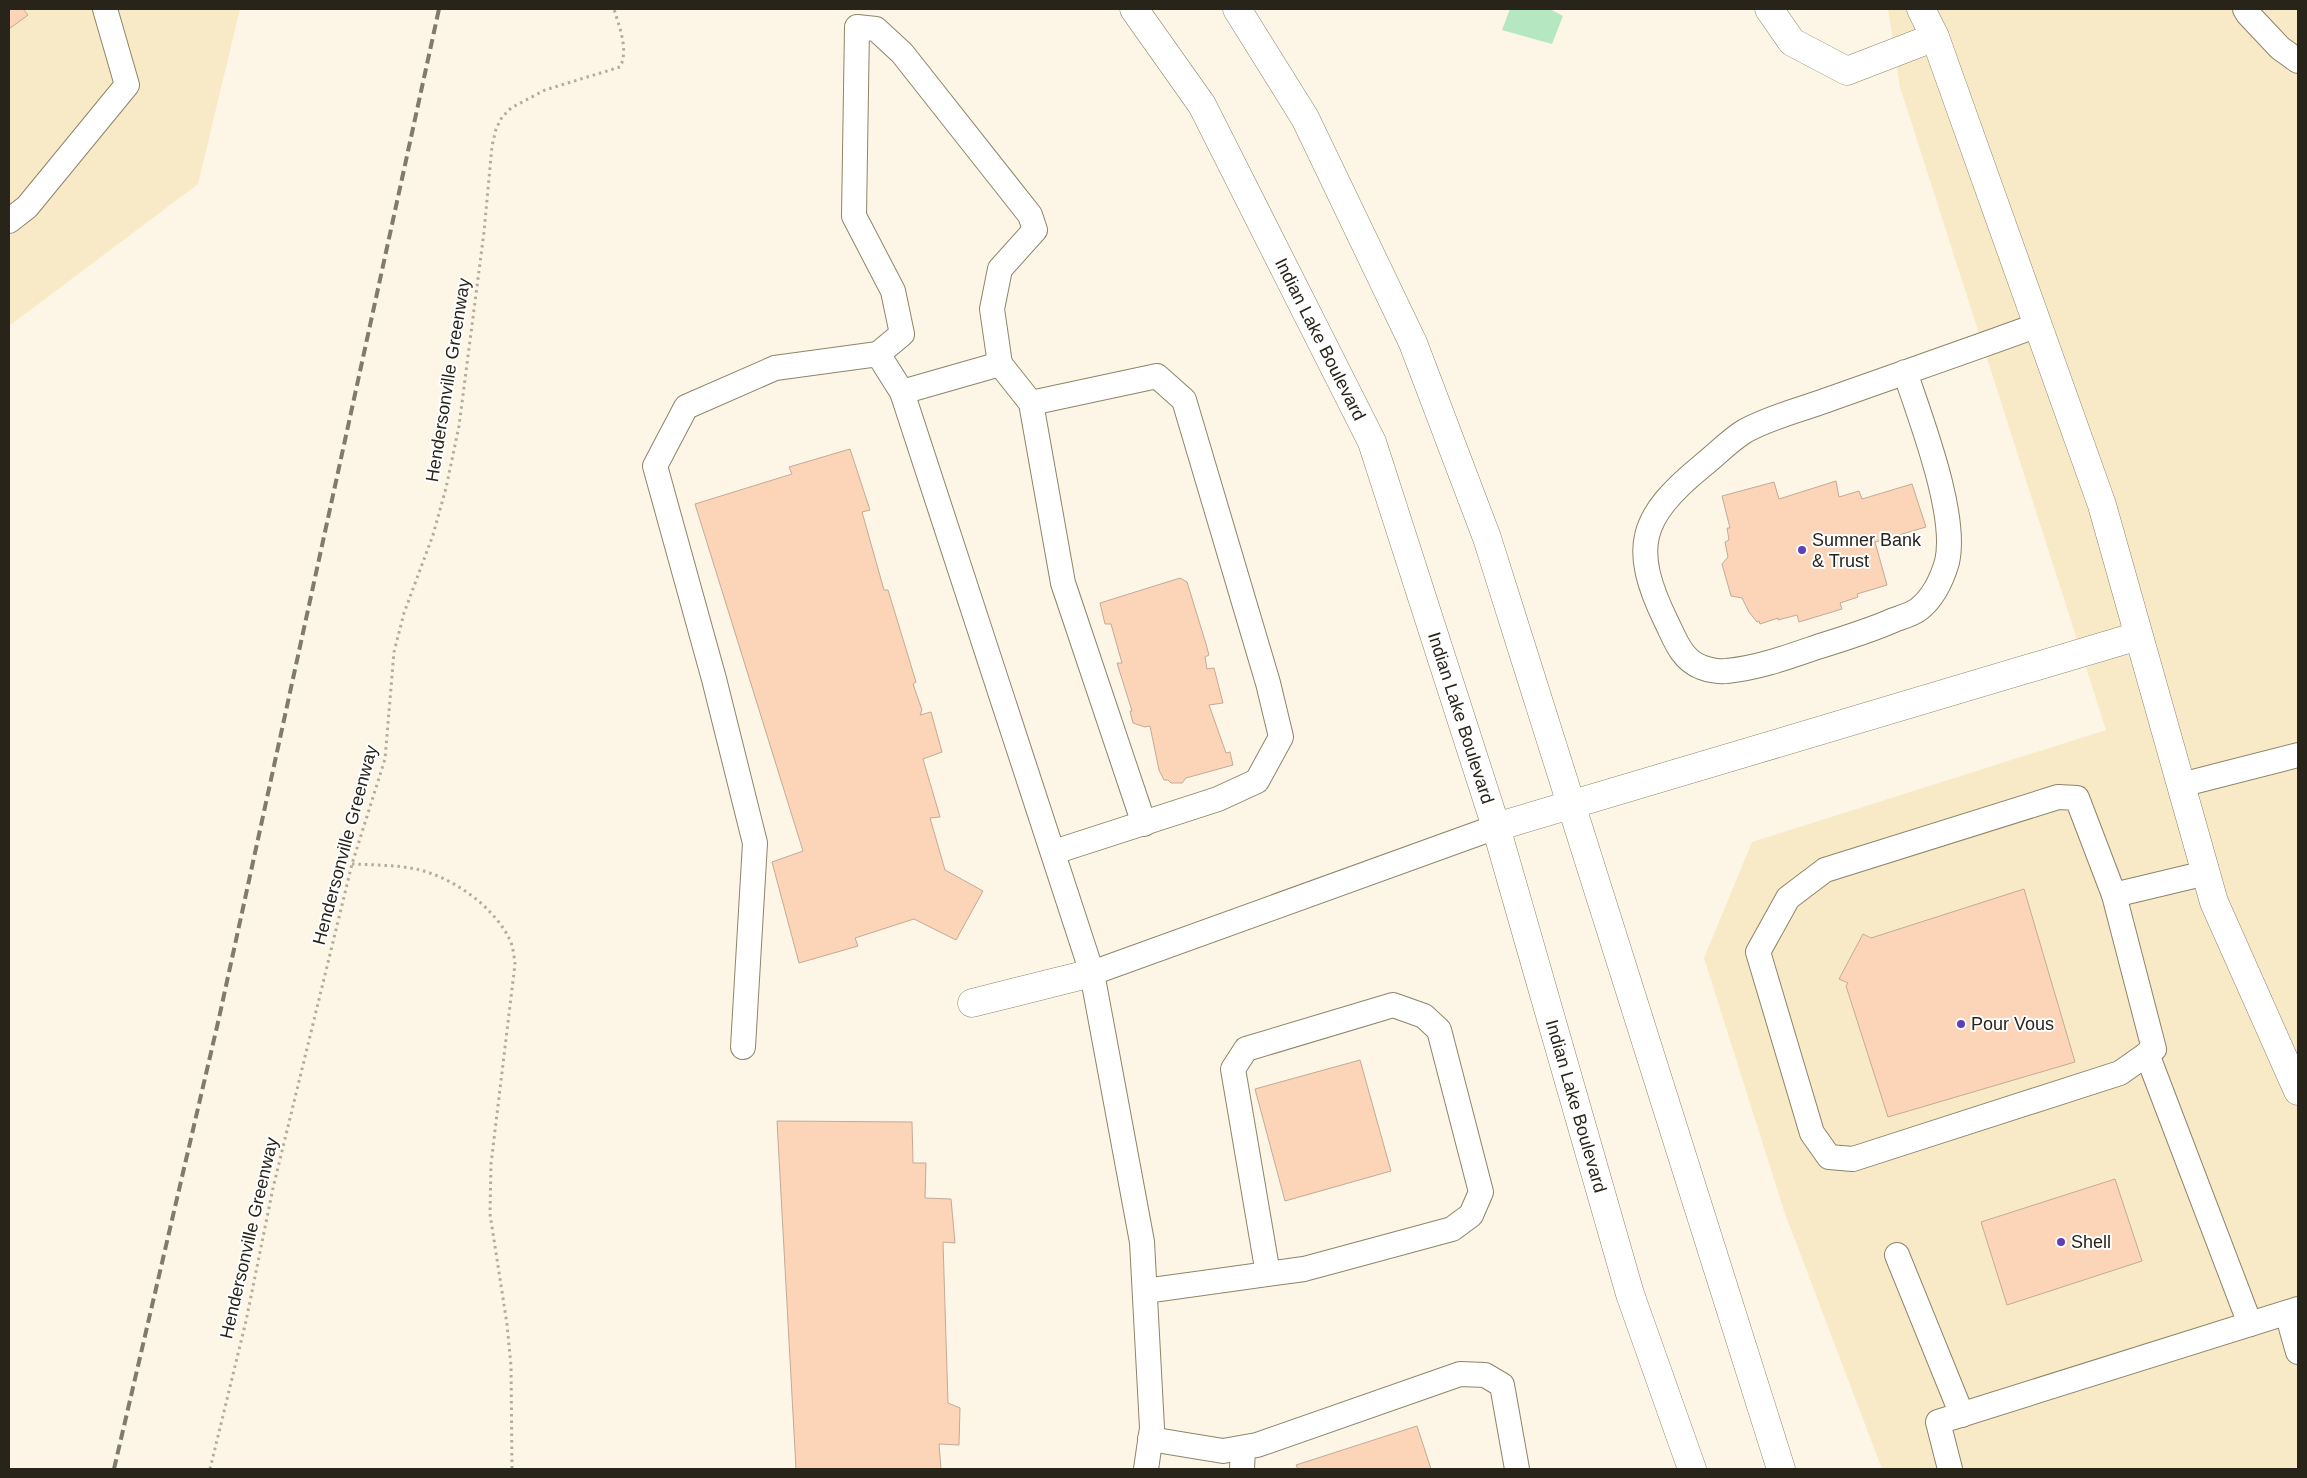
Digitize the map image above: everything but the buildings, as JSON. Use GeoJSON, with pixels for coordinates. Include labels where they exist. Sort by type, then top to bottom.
{"type":"FeatureCollection","features":[{"type":"Feature","properties":{"kind":"main road","name":"Indian Lake Boulevard"},"geometry":{"type":"LineString","coordinates":[[1134,9],[1202,105],[1372,442],[1496,827],[1630,1294],[1692,1469]]}},
{"type":"Feature","properties":{"kind":"main road"},"geometry":{"type":"LineString","coordinates":[[1237,9],[1305,118],[1413,343],[1487,538],[1781,1469]]}},
{"type":"Feature","properties":{"kind":"main road"},"geometry":{"type":"LineString","coordinates":[[1769,9],[1792,42],[1847,71],[1935,37]]}},
{"type":"Feature","properties":{"kind":"main road"},"geometry":{"type":"LineString","coordinates":[[1921,9],[1935,37],[2102,505],[2214,902],[2298,1091]]}},
{"type":"Feature","properties":{"kind":"main road"},"geometry":{"type":"LineString","coordinates":[[1496,827],[2138,636]]}},
{"type":"Feature","properties":{"kind":"main road"},"geometry":{"type":"LineString","coordinates":[[972,1003],[1092,973]]}},
{"type":"Feature","properties":{"kind":"lane"},"geometry":{"type":"LineString","coordinates":[[9,221],[27,207],[127,85],[104,9]]}},
{"type":"Feature","properties":{"kind":"lane"},"geometry":{"type":"LineString","coordinates":[[2246,9],[2248,14],[2280,48],[2298,61]]}},
{"type":"Feature","properties":{"kind":"lane"},"geometry":{"type":"LineString","coordinates":[[743,1047],[755,843],[714,679],[655,466],[686,406],[775,368],[878,354],[902,334],[893,291],[854,216],[857,27],[876,29],[902,53],[1030,215],[1035,230],[1000,269],[992,309],[1000,364],[1031,403],[1063,583],[1144,824]]}},
{"type":"Feature","properties":{"kind":"lane"},"geometry":{"type":"LineString","coordinates":[[1905,372],[1924,428],[1949,522],[1947,562],[1935,590],[1918,610],[1876,628],[1773,662],[1725,672],[1702,668],[1684,658],[1655,598],[1645,564],[1647,529],[1662,504],[1690,476],[1744,432],[1773,419],[1905,372],[2038,326]]}},
{"type":"Feature","properties":{"kind":"lane"},"geometry":{"type":"LineString","coordinates":[[878,354],[902,392],[1092,973],[1142,1242],[1152,1428],[1146,1469]]}},
{"type":"Feature","properties":{"kind":"lane"},"geometry":{"type":"LineString","coordinates":[[902,392],[1000,364]]}},
{"type":"Feature","properties":{"kind":"lane"},"geometry":{"type":"LineString","coordinates":[[1031,403],[1157,376],[1184,400],[1268,683],[1281,737],[1257,781],[1218,800],[1054,852]]}},
{"type":"Feature","properties":{"kind":"lane"},"geometry":{"type":"LineString","coordinates":[[2181,785],[2298,756]]}},
{"type":"Feature","properties":{"kind":"lane"},"geometry":{"type":"LineString","coordinates":[[2058,797],[2077,798],[2114,895],[2154,1049],[2120,1073],[2111,1076],[1852,1158],[1829,1157],[1812,1133],[1758,952],[1788,898],[1825,870],[2058,797]]}},
{"type":"Feature","properties":{"kind":"lane"},"geometry":{"type":"LineString","coordinates":[[1092,973],[1496,827]]}},
{"type":"Feature","properties":{"kind":"lane"},"geometry":{"type":"LineString","coordinates":[[2114,895],[2206,873]]}},
{"type":"Feature","properties":{"kind":"lane"},"geometry":{"type":"LineString","coordinates":[[1144,1291],[1268,1274],[1304,1269],[1452,1229],[1470,1215],[1481,1192],[1439,1030],[1424,1016],[1393,1005],[1246,1050],[1233,1069],[1268,1274]]}},
{"type":"Feature","properties":{"kind":"lane"},"geometry":{"type":"LineString","coordinates":[[2147,1054],[2250,1324]]}},
{"type":"Feature","properties":{"kind":"lane"},"geometry":{"type":"LineString","coordinates":[[1897,1255],[1962,1415]]}},
{"type":"Feature","properties":{"kind":"lane"},"geometry":{"type":"LineString","coordinates":[[1950,1469],[1938,1422],[2292,1311],[2298,1352]]}},
{"type":"Feature","properties":{"kind":"lane"},"geometry":{"type":"LineString","coordinates":[[1150,1439],[1223,1451],[1242,1459],[1257,1445],[1460,1374],[1485,1375],[1502,1385],[1517,1469]]}},
{"type":"Feature","properties":{"kind":"path","name":"Hendersonville Greenway"},"geometry":{"type":"LineString","coordinates":[[210,1469],[246,1321],[274,1188],[352,864],[386,759],[394,652],[404,613],[436,526],[446,488],[459,426],[484,232],[492,146],[496,129],[502,117],[511,108],[544,90],[620,67],[624,60],[624,49],[614,9]]}},
{"type":"Feature","properties":{"kind":"path"},"geometry":{"type":"LineString","coordinates":[[352,864],[416,869],[445,879],[470,895],[494,915],[510,939],[515,964],[491,1164],[490,1214],[507,1324],[511,1366],[512,1469]]}},
{"type":"Feature","properties":{"kind":"shaded area"},"geometry":{"type":"Polygon","coordinates":[[[9,9],[240,9],[198,184],[9,326],[9,9]]]}},
{"type":"Feature","properties":{"kind":"shaded area"},"geometry":{"type":"Polygon","coordinates":[[[1510,9],[1550,9],[1563,16],[1552,44],[1502,30],[1510,9]]]}},
{"type":"Feature","properties":{"kind":"shaded area"},"geometry":{"type":"Polygon","coordinates":[[[1888,9],[2298,9],[2298,1469],[1882,1469],[1784,1211],[1704,958],[1752,842],[2106,730],[1900,87],[1888,9]]]}},
{"type":"Feature","properties":{"kind":"railway"},"geometry":{"type":"LineString","coordinates":[[114,1469],[219,1018],[439,9]]}},
{"type":"Feature","properties":{"kind":"place","name":"Sumner Bank & Trust"},"geometry":{"type":"Point","coordinates":[1802,550]}},
{"type":"Feature","properties":{"kind":"place","name":"Pour Vous"},"geometry":{"type":"Point","coordinates":[1961,1024]}},
{"type":"Feature","properties":{"kind":"place","name":"Shell"},"geometry":{"type":"Point","coordinates":[2061,1242]}}]}
